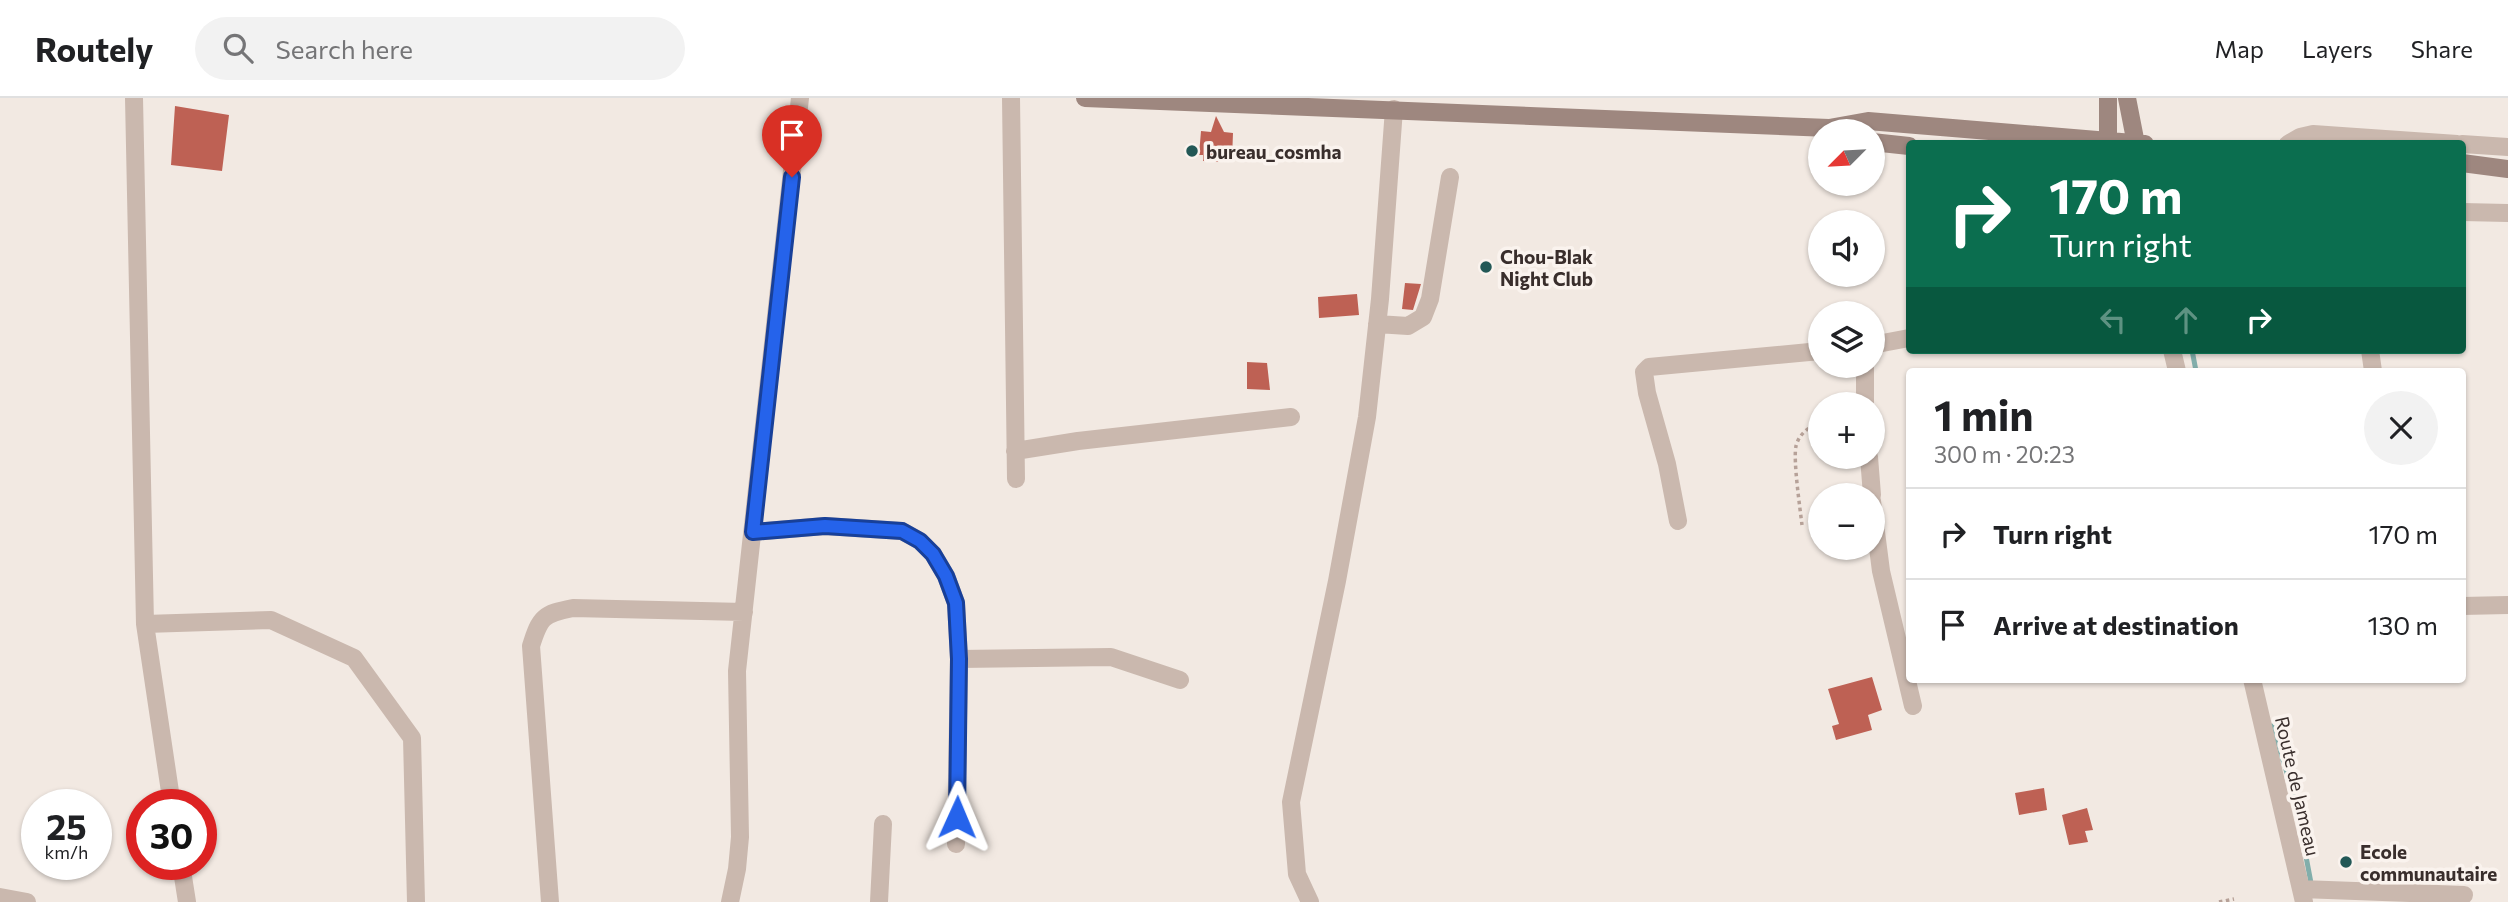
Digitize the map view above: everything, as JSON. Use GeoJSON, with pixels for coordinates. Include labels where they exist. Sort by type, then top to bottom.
{"type":"FeatureCollection","features":[{"type":"Feature","properties":{"kind":"main road"},"geometry":{"type":"LineString","coordinates":[[1086,98],[1405,106],[1808,129]]}},
{"type":"Feature","properties":{"kind":"main road"},"geometry":{"type":"LineString","coordinates":[[2108,98],[2108,140]]}},
{"type":"Feature","properties":{"kind":"main road"},"geometry":{"type":"LineString","coordinates":[[2127,98],[2138,140]]}},
{"type":"Feature","properties":{"kind":"main road"},"geometry":{"type":"LineString","coordinates":[[1885,122],[2085,140]]}},
{"type":"Feature","properties":{"kind":"main road"},"geometry":{"type":"LineString","coordinates":[[1885,143],[1906,146]]}},
{"type":"Feature","properties":{"kind":"main road"},"geometry":{"type":"LineString","coordinates":[[2466,164],[2508,169]]}},
{"type":"Feature","properties":{"kind":"main road"},"geometry":{"type":"LineString","coordinates":[[2466,170],[2485,167]]}},
{"type":"Feature","properties":{"kind":"street"},"geometry":{"type":"LineString","coordinates":[[134,98],[145,624],[170,789]]}},
{"type":"Feature","properties":{"kind":"street"},"geometry":{"type":"LineString","coordinates":[[730,902],[740,837],[737,671],[800,98]]}},
{"type":"Feature","properties":{"kind":"street"},"geometry":{"type":"LineString","coordinates":[[1011,98],[1016,480]]}},
{"type":"Feature","properties":{"kind":"street"},"geometry":{"type":"LineString","coordinates":[[1310,902],[1297,874],[1291,802],[1365,431],[1405,106]]}},
{"type":"Feature","properties":{"kind":"street"},"geometry":{"type":"LineString","coordinates":[[2295,140],[2313,134],[2399,140]]}},
{"type":"Feature","properties":{"kind":"street"},"geometry":{"type":"LineString","coordinates":[[2466,144],[2508,147]]}},
{"type":"Feature","properties":{"kind":"street"},"geometry":{"type":"LineString","coordinates":[[1377,324],[1408,326],[1423,317],[1430,299],[1450,177]]}},
{"type":"Feature","properties":{"kind":"street"},"geometry":{"type":"LineString","coordinates":[[2466,212],[2508,214]]}},
{"type":"Feature","properties":{"kind":"street"},"geometry":{"type":"LineString","coordinates":[[1885,343],[1906,339]]}},
{"type":"Feature","properties":{"kind":"street"},"geometry":{"type":"LineString","coordinates":[[1678,521],[1667,464],[1643,379],[1644,372],[1649,367],[1808,352]]}},
{"type":"Feature","properties":{"kind":"street"},"geometry":{"type":"LineString","coordinates":[[1015,451],[1079,441],[1291,418]]}},
{"type":"Feature","properties":{"kind":"street"},"geometry":{"type":"LineString","coordinates":[[753,532],[825,526],[902,531],[920,541],[933,554],[946,576],[956,603],[959,659],[957,844]]}},
{"type":"Feature","properties":{"kind":"street"},"geometry":{"type":"LineString","coordinates":[[1880,560],[1906,676]]}},
{"type":"Feature","properties":{"kind":"street"},"geometry":{"type":"LineString","coordinates":[[2466,606],[2508,605]]}},
{"type":"Feature","properties":{"kind":"street"},"geometry":{"type":"LineString","coordinates":[[550,902],[531,646],[538,623],[549,613],[573,608],[744,612]]}},
{"type":"Feature","properties":{"kind":"street"},"geometry":{"type":"LineString","coordinates":[[145,624],[271,620],[354,659],[412,738],[416,902]]}},
{"type":"Feature","properties":{"kind":"street"},"geometry":{"type":"LineString","coordinates":[[959,659],[1111,657],[1180,680]]}},
{"type":"Feature","properties":{"kind":"street"},"geometry":{"type":"LineString","coordinates":[[1908,683],[1913,706]]}},
{"type":"Feature","properties":{"kind":"street","name":"Route de Jameau"},"geometry":{"type":"LineString","coordinates":[[2253,683],[2302,895]]}},
{"type":"Feature","properties":{"kind":"street"},"geometry":{"type":"LineString","coordinates":[[878,902],[883,824]]}},
{"type":"Feature","properties":{"kind":"street"},"geometry":{"type":"LineString","coordinates":[[184,880],[187,902]]}},
{"type":"Feature","properties":{"kind":"street"},"geometry":{"type":"LineString","coordinates":[[2302,895],[2464,895]]}},
{"type":"Feature","properties":{"kind":"street"},"geometry":{"type":"LineString","coordinates":[[0,897],[27,902]]}},
{"type":"Feature","properties":{"kind":"path"},"geometry":{"type":"LineString","coordinates":[[1802,525],[1796,446],[1801,433],[1808,428]]}},
{"type":"Feature","properties":{"kind":"path"},"geometry":{"type":"LineString","coordinates":[[2219,902],[2234,899]]}},
{"type":"Feature","properties":{"kind":"building"},"geometry":{"type":"Polygon","coordinates":[[[175,106],[229,115],[222,171],[171,165],[175,106]]]}},
{"type":"Feature","properties":{"kind":"building"},"geometry":{"type":"Polygon","coordinates":[[[1216,116],[1224,132],[1233,133],[1232,159],[1220,158],[1220,162],[1203,161],[1203,155],[1199,155],[1201,131],[1211,132],[1216,116]]]}},
{"type":"Feature","properties":{"kind":"building"},"geometry":{"type":"Polygon","coordinates":[[[1405,283],[1421,284],[1413,310],[1402,309],[1405,283]]]}},
{"type":"Feature","properties":{"kind":"building"},"geometry":{"type":"Polygon","coordinates":[[[1357,294],[1359,315],[1319,318],[1318,297],[1357,294]]]}},
{"type":"Feature","properties":{"kind":"building"},"geometry":{"type":"Polygon","coordinates":[[[1247,362],[1267,363],[1270,390],[1247,389],[1247,362]]]}},
{"type":"Feature","properties":{"kind":"building"},"geometry":{"type":"Polygon","coordinates":[[[1872,677],[1882,710],[1868,715],[1872,730],[1836,740],[1832,726],[1839,724],[1828,689],[1872,677]]]}},
{"type":"Feature","properties":{"kind":"building"},"geometry":{"type":"Polygon","coordinates":[[[2044,788],[2047,810],[2019,815],[2015,793],[2044,788]]]}},
{"type":"Feature","properties":{"kind":"building"},"geometry":{"type":"Polygon","coordinates":[[[2087,808],[2093,830],[2085,831],[2088,842],[2069,845],[2062,815],[2087,808]]]}},
{"type":"Feature","properties":{"kind":"waterway"},"geometry":{"type":"LineString","coordinates":[[2193,354],[2195,368]]}},
{"type":"Feature","properties":{"kind":"waterway"},"geometry":{"type":"LineString","coordinates":[[2272,726],[2295,798],[2311,883]]}},
{"type":"Feature","properties":{"kind":"place","name":"bureau_cosmha"},"geometry":{"type":"Point","coordinates":[1192,151]}},
{"type":"Feature","properties":{"kind":"place","name":"Chou-Blak Night Club"},"geometry":{"type":"Point","coordinates":[1486,267]}},
{"type":"Feature","properties":{"kind":"place","name":"Ecole communautaire"},"geometry":{"type":"Point","coordinates":[2346,862]}},
{"type":"Feature","properties":{"kind":"route"},"geometry":{"type":"LineString","coordinates":[[792,177],[753,532],[825,526],[902,531],[920,541],[933,554],[946,576],[956,603],[959,659],[957,817]]}}]}
